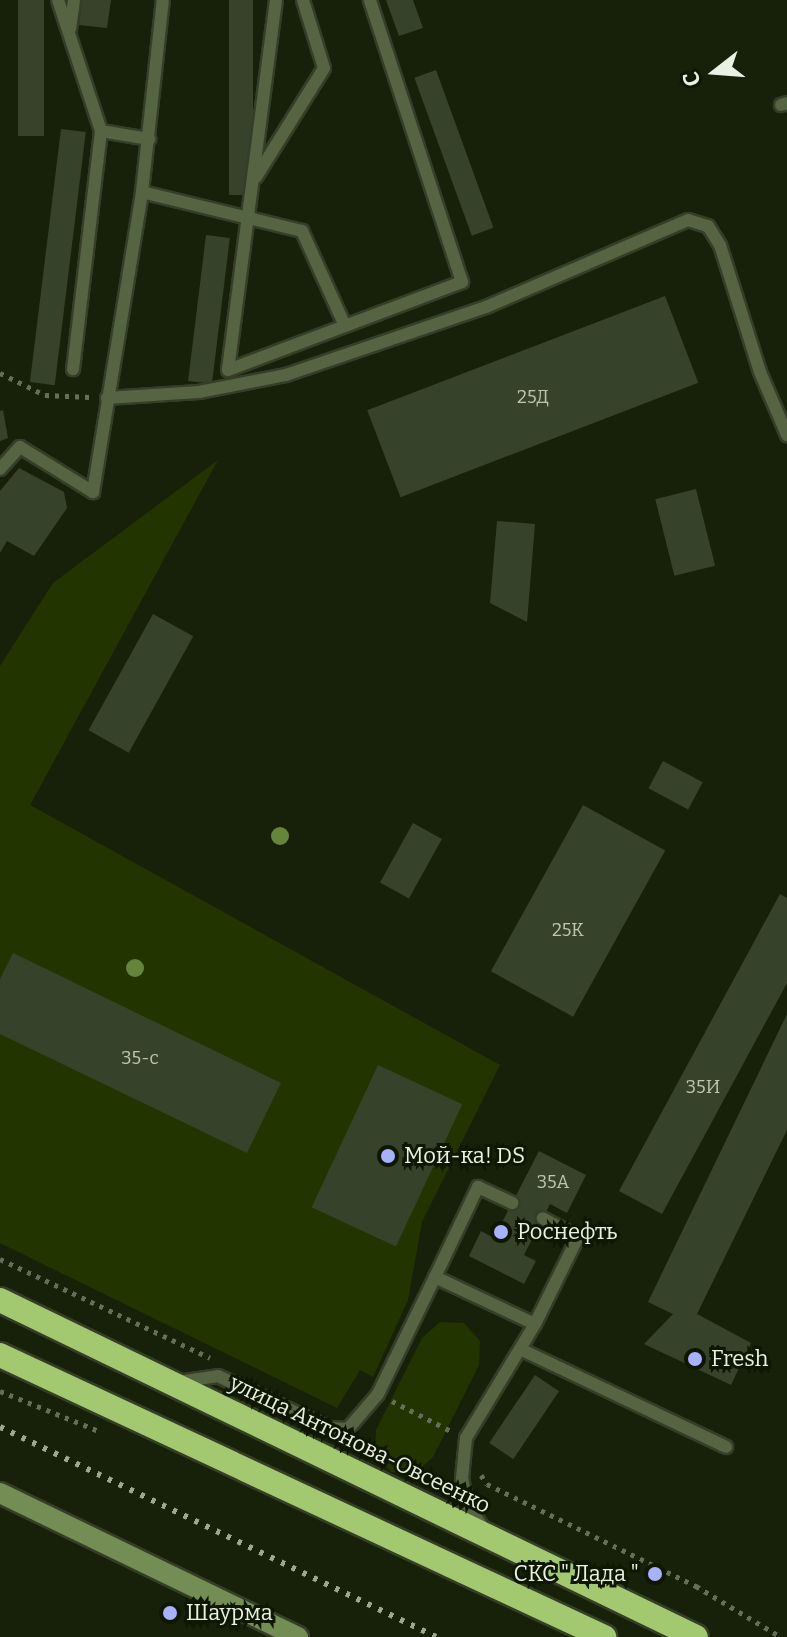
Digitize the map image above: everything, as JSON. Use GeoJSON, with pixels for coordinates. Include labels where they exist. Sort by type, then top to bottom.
{"type":"FeatureCollection","features":[{"type":"Feature","properties":{"kind":"highway","name":"улица Антонова-Овсеенко"},"geometry":{"type":"LineString","coordinates":[[0,1300],[696,1637]]}},
{"type":"Feature","properties":{"kind":"highway"},"geometry":{"type":"LineString","coordinates":[[0,1355],[604,1637]]}},
{"type":"Feature","properties":{"kind":"street"},"geometry":{"type":"LineString","coordinates":[[0,1493],[298,1637]]}},
{"type":"Feature","properties":{"kind":"lane"},"geometry":{"type":"LineString","coordinates":[[58,0],[101,131],[73,369]]}},
{"type":"Feature","properties":{"kind":"lane"},"geometry":{"type":"LineString","coordinates":[[70,35],[74,0]]}},
{"type":"Feature","properties":{"kind":"lane"},"geometry":{"type":"LineString","coordinates":[[20,447],[93,492],[142,192],[163,0]]}},
{"type":"Feature","properties":{"kind":"lane"},"geometry":{"type":"LineString","coordinates":[[276,0],[228,370],[462,282],[370,0]]}},
{"type":"Feature","properties":{"kind":"lane"},"geometry":{"type":"LineString","coordinates":[[254,180],[324,68],[303,0]]}},
{"type":"Feature","properties":{"kind":"lane"},"geometry":{"type":"LineString","coordinates":[[101,131],[149,139]]}},
{"type":"Feature","properties":{"kind":"lane"},"geometry":{"type":"LineString","coordinates":[[142,192],[302,231],[345,326]]}},
{"type":"Feature","properties":{"kind":"lane"},"geometry":{"type":"LineString","coordinates":[[107,398],[199,392],[286,375],[486,307],[688,220],[708,226],[720,245],[760,372],[787,435]]}},
{"type":"Feature","properties":{"kind":"lane"},"geometry":{"type":"LineString","coordinates":[[0,454],[20,447]]}},
{"type":"Feature","properties":{"kind":"lane"},"geometry":{"type":"LineString","coordinates":[[0,469],[20,447]]}},
{"type":"Feature","properties":{"kind":"lane"},"geometry":{"type":"LineString","coordinates":[[175,1383],[218,1376],[329,1428],[348,1429],[378,1394],[478,1187],[512,1203]]}},
{"type":"Feature","properties":{"kind":"lane"},"geometry":{"type":"LineString","coordinates":[[488,1534],[467,1504],[462,1478],[466,1438],[522,1350],[578,1237],[543,1218]]}},
{"type":"Feature","properties":{"kind":"lane"},"geometry":{"type":"LineString","coordinates":[[435,1277],[535,1324]]}},
{"type":"Feature","properties":{"kind":"lane"},"geometry":{"type":"LineString","coordinates":[[522,1350],[726,1447]]}},
{"type":"Feature","properties":{"kind":"path"},"geometry":{"type":"LineString","coordinates":[[0,373],[45,395],[107,398]]}},
{"type":"Feature","properties":{"kind":"path"},"geometry":{"type":"LineString","coordinates":[[0,1259],[225,1365]]}},
{"type":"Feature","properties":{"kind":"path"},"geometry":{"type":"LineString","coordinates":[[378,1394],[485,1449],[479,1471],[487,1484],[696,1586],[781,1637]]}},
{"type":"Feature","properties":{"kind":"green space"},"geometry":{"type":"Polygon","coordinates":[[[218,460],[30,805],[500,1065],[422,1222],[408,1300],[373,1377],[360,1370],[337,1408],[0,1243],[0,666],[53,583],[218,460]]]}},
{"type":"Feature","properties":{"kind":"green space"},"geometry":{"type":"Polygon","coordinates":[[[440,1322],[464,1323],[480,1341],[479,1365],[433,1457],[415,1473],[391,1472],[375,1454],[376,1430],[422,1338],[440,1322]]]}},
{"type":"Feature","properties":{"kind":"building"},"geometry":{"type":"Polygon","coordinates":[[[18,0],[44,0],[44,136],[18,136],[18,0]]]}},
{"type":"Feature","properties":{"kind":"building"},"geometry":{"type":"Polygon","coordinates":[[[82,0],[111,0],[107,28],[79,25],[82,0]]]}},
{"type":"Feature","properties":{"kind":"building"},"geometry":{"type":"Polygon","coordinates":[[[229,0],[253,0],[253,195],[229,195],[229,0]]]}},
{"type":"Feature","properties":{"kind":"building"},"geometry":{"type":"Polygon","coordinates":[[[386,0],[413,0],[423,28],[399,36],[386,0]]]}},
{"type":"Feature","properties":{"kind":"building"},"geometry":{"type":"Polygon","coordinates":[[[436,70],[493,228],[472,236],[414,78],[436,70]]]}},
{"type":"Feature","properties":{"kind":"building"},"geometry":{"type":"Polygon","coordinates":[[[61,129],[86,132],[55,385],[30,382],[61,129]]]}},
{"type":"Feature","properties":{"kind":"building"},"geometry":{"type":"Polygon","coordinates":[[[206,235],[230,238],[212,384],[188,381],[206,235]]]}},
{"type":"Feature","properties":{"kind":"building"},"geometry":{"type":"Polygon","coordinates":[[[665,296],[698,383],[401,497],[367,410],[665,296]]]}},
{"type":"Feature","properties":{"kind":"building"},"geometry":{"type":"Polygon","coordinates":[[[3,410],[8,438],[0,441],[0,411],[3,410]]]}},
{"type":"Feature","properties":{"kind":"building"},"geometry":{"type":"Polygon","coordinates":[[[19,468],[64,492],[67,508],[34,556],[7,541],[0,553],[0,491],[19,468]]]}},
{"type":"Feature","properties":{"kind":"building"},"geometry":{"type":"Polygon","coordinates":[[[696,489],[715,566],[674,576],[655,499],[696,489]]]}},
{"type":"Feature","properties":{"kind":"building"},"geometry":{"type":"Polygon","coordinates":[[[497,521],[535,524],[527,622],[490,603],[497,521]]]}},
{"type":"Feature","properties":{"kind":"building"},"geometry":{"type":"Polygon","coordinates":[[[153,614],[193,636],[129,753],[89,730],[153,614]]]}},
{"type":"Feature","properties":{"kind":"building"},"geometry":{"type":"Polygon","coordinates":[[[663,761],[703,782],[688,809],[648,788],[663,761]]]}},
{"type":"Feature","properties":{"kind":"building"},"geometry":{"type":"Polygon","coordinates":[[[583,805],[665,851],[573,1017],[491,971],[583,805]]]}},
{"type":"Feature","properties":{"kind":"building"},"geometry":{"type":"Polygon","coordinates":[[[413,823],[442,839],[409,898],[380,882],[413,823]]]}},
{"type":"Feature","properties":{"kind":"building"},"geometry":{"type":"Polygon","coordinates":[[[780,894],[787,898],[787,983],[662,1214],[619,1191],[780,894]]]}},
{"type":"Feature","properties":{"kind":"building"},"geometry":{"type":"Polygon","coordinates":[[[13,953],[281,1083],[247,1153],[0,1034],[0,979],[13,953]]]}},
{"type":"Feature","properties":{"kind":"building"},"geometry":{"type":"Polygon","coordinates":[[[787,1014],[787,1130],[697,1314],[751,1343],[731,1385],[644,1344],[673,1314],[648,1302],[787,1014]]]}},
{"type":"Feature","properties":{"kind":"building","name":"Мой-ка! DS"},"geometry":{"type":"Polygon","coordinates":[[[378,1065],[462,1104],[396,1247],[312,1207],[378,1065]]]}},
{"type":"Feature","properties":{"kind":"building"},"geometry":{"type":"Polygon","coordinates":[[[539,1151],[586,1175],[567,1213],[550,1204],[524,1255],[536,1261],[524,1284],[469,1256],[481,1231],[494,1238],[539,1151]]]}},
{"type":"Feature","properties":{"kind":"building"},"geometry":{"type":"Polygon","coordinates":[[[535,1375],[559,1391],[513,1459],[489,1443],[535,1375]]]}},
{"type":"Feature","properties":{"kind":"railway"},"geometry":{"type":"LineString","coordinates":[[0,1427],[436,1637]]}},
{"type":"Feature","properties":{"kind":"place","name":"Мой-ка! DS"},"geometry":{"type":"Point","coordinates":[388,1156]}},
{"type":"Feature","properties":{"kind":"place","name":"Роснефть"},"geometry":{"type":"Point","coordinates":[501,1232]}},
{"type":"Feature","properties":{"kind":"place","name":"Fresh"},"geometry":{"type":"Point","coordinates":[695,1359]}},
{"type":"Feature","properties":{"kind":"place","name":"СКС \" Лада \""},"geometry":{"type":"Point","coordinates":[655,1574]}},
{"type":"Feature","properties":{"kind":"place","name":"Шаурма"},"geometry":{"type":"Point","coordinates":[170,1613]}}]}
